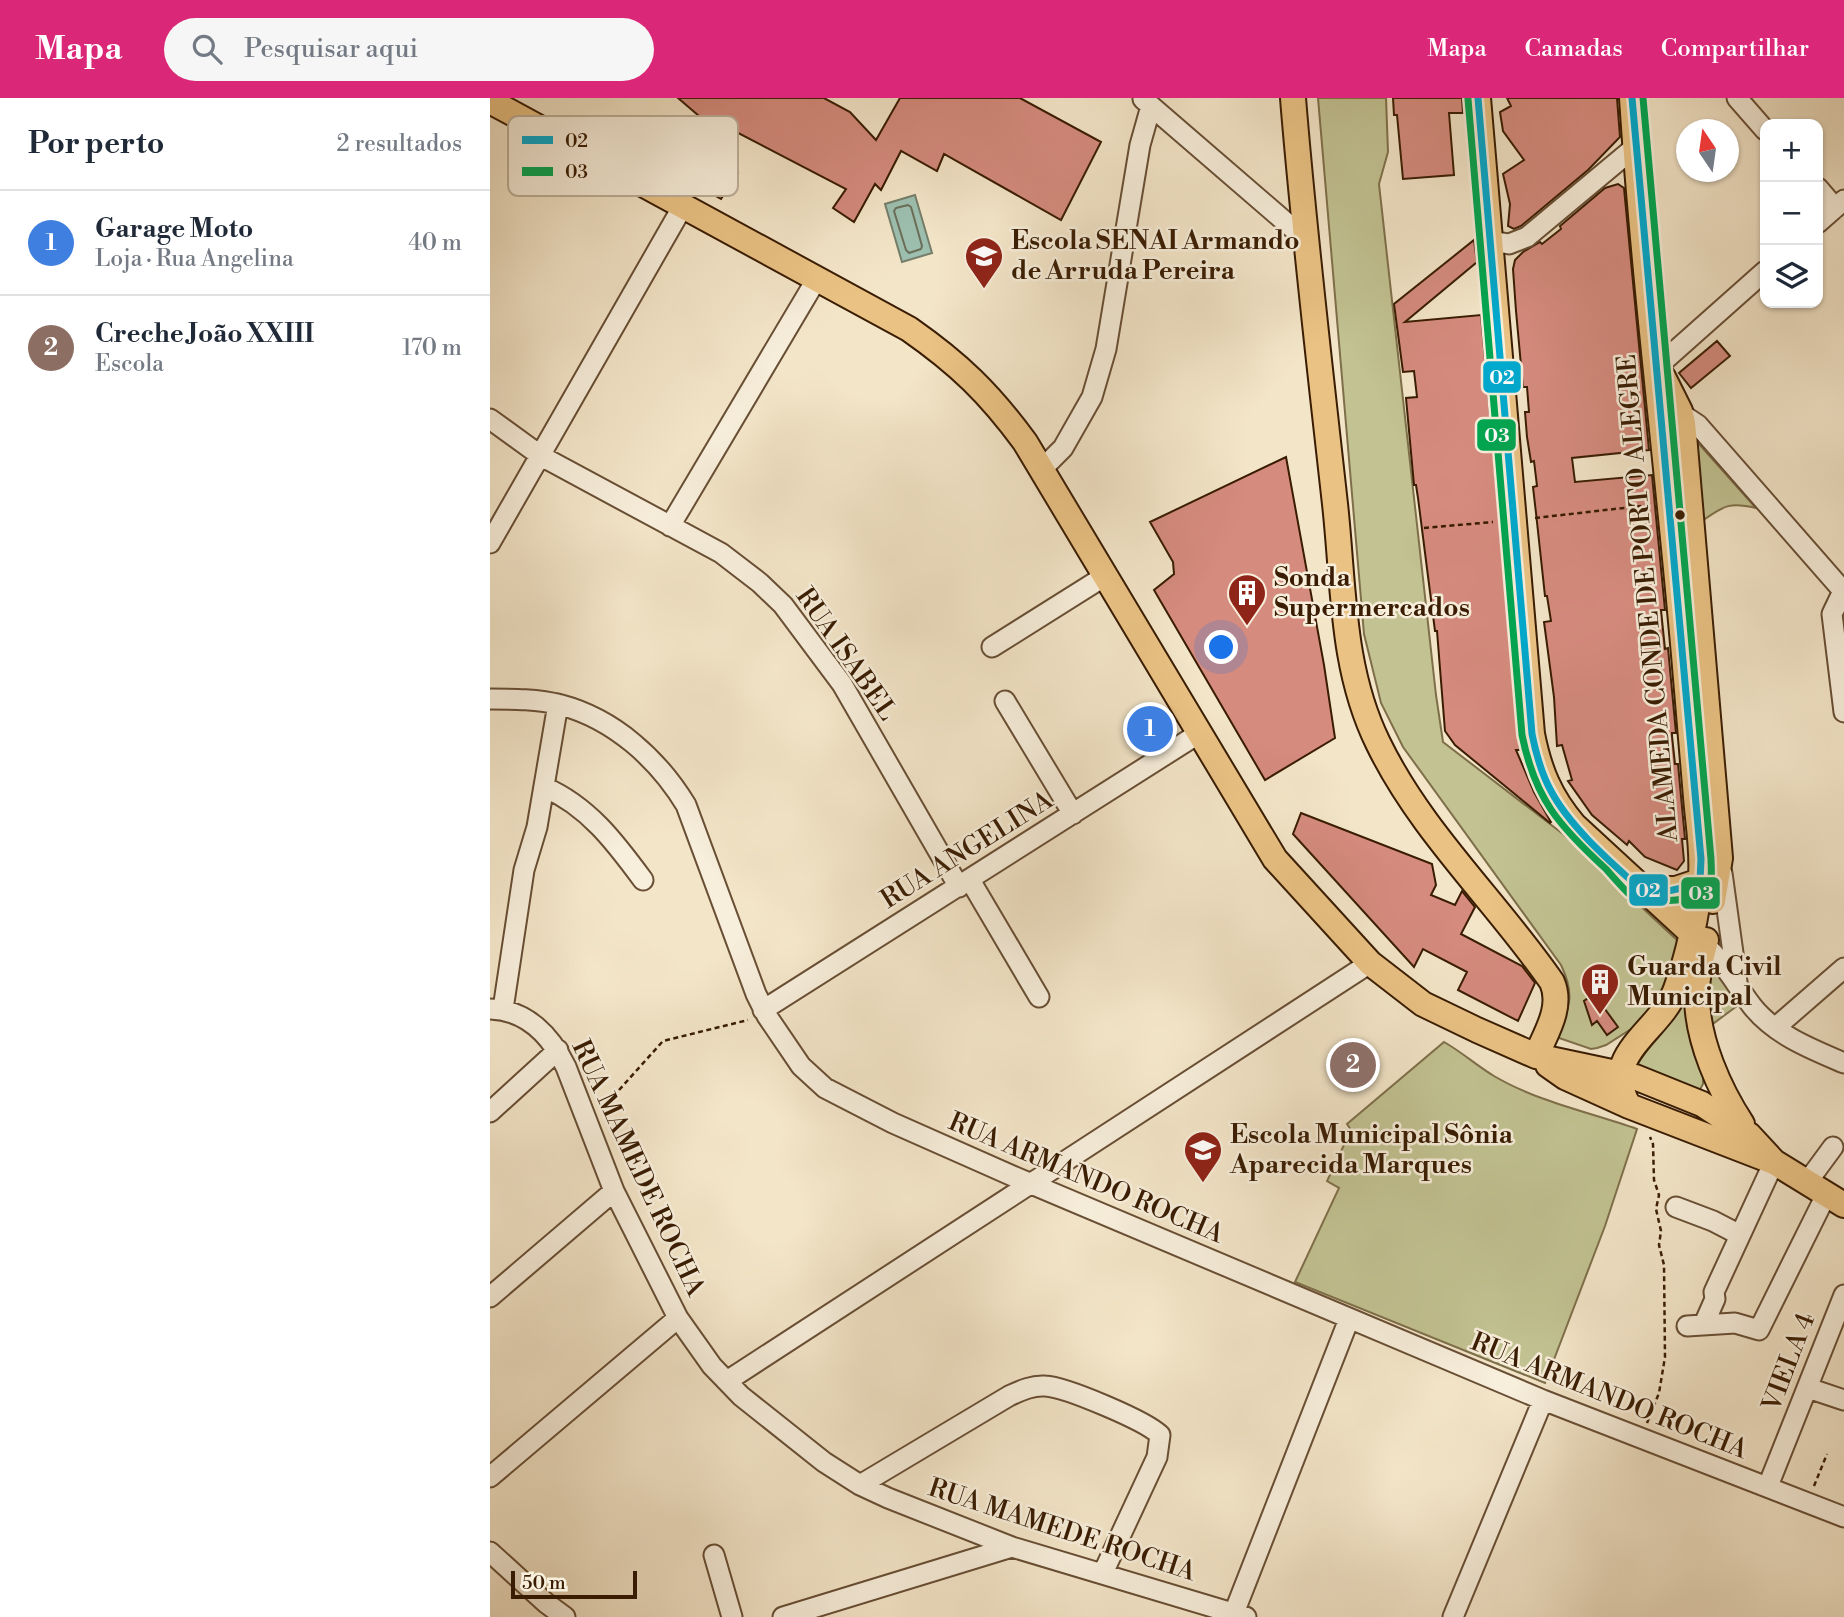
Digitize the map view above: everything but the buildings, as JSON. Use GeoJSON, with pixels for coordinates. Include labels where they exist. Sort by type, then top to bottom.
{"type":"FeatureCollection","features":[{"type":"Feature","properties":{"kind":"main road"},"geometry":{"type":"LineString","coordinates":[[1293,98],[1304,238],[1335,507],[1345,631],[1356,687],[1378,745],[1405,791],[1552,982],[1557,1000],[1555,1012],[1536,1056]]}},
{"type":"Feature","properties":{"kind":"main road"},"geometry":{"type":"LineString","coordinates":[[1479,98],[1532,734],[1537,762],[1545,783],[1566,816],[1641,889],[1698,939]]}},
{"type":"Feature","properties":{"kind":"main road","name":"ALAMEDA CONDE DE PORTO ALEGRE"},"geometry":{"type":"LineString","coordinates":[[1632,98],[1657,367]]}},
{"type":"Feature","properties":{"kind":"main road"},"geometry":{"type":"LineString","coordinates":[[490,101],[518,116]]}},
{"type":"Feature","properties":{"kind":"main road"},"geometry":{"type":"LineString","coordinates":[[665,196],[909,329],[961,368],[1004,414],[1025,442],[1275,859],[1370,963],[1423,1004],[1476,1031],[1536,1056],[1621,1073],[1665,1088],[1702,1104],[1749,1135]]}},
{"type":"Feature","properties":{"kind":"main road"},"geometry":{"type":"LineString","coordinates":[[1657,367],[1671,407],[1720,858],[1698,939],[1697,997],[1702,1029],[1725,1097],[1749,1135],[1774,1162]]}},
{"type":"Feature","properties":{"kind":"main road","name":"ALAMEDA CONDE DE PORTO ALEGRE"},"geometry":{"type":"LineString","coordinates":[[1621,1073],[1626,1056],[1636,1040],[1651,1028],[1668,1007],[1698,939],[1700,840],[1670,503],[1671,407]]}},
{"type":"Feature","properties":{"kind":"main road"},"geometry":{"type":"LineString","coordinates":[[1641,889],[1676,889],[1700,881]]}},
{"type":"Feature","properties":{"kind":"main road"},"geometry":{"type":"LineString","coordinates":[[1574,1065],[1616,1051],[1636,1040]]}},
{"type":"Feature","properties":{"kind":"main road"},"geometry":{"type":"LineString","coordinates":[[1536,1056],[1565,1077],[1629,1106],[1658,1129],[1774,1162],[1826,1193]]}},
{"type":"Feature","properties":{"kind":"main road"},"geometry":{"type":"LineString","coordinates":[[1658,1129],[1686,1117],[1702,1104],[1712,1083],[1714,1068]]}},
{"type":"Feature","properties":{"kind":"main road"},"geometry":{"type":"LineString","coordinates":[[1621,1073],[1622,1090],[1629,1106]]}},
{"type":"Feature","properties":{"kind":"street"},"geometry":{"type":"LineString","coordinates":[[1737,98],[1760,124]]}},
{"type":"Feature","properties":{"kind":"street"},"geometry":{"type":"LineString","coordinates":[[1147,102],[1304,238]]}},
{"type":"Feature","properties":{"kind":"street"},"geometry":{"type":"LineString","coordinates":[[1041,470],[1063,448],[1092,397],[1106,349],[1147,102]]}},
{"type":"Feature","properties":{"kind":"street"},"geometry":{"type":"LineString","coordinates":[[1491,241],[1509,244],[1527,237],[1635,147]]}},
{"type":"Feature","properties":{"kind":"street"},"geometry":{"type":"LineString","coordinates":[[1823,192],[1840,204],[1823,219]]}},
{"type":"Feature","properties":{"kind":"street"},"geometry":{"type":"LineString","coordinates":[[490,543],[496,519],[541,456],[683,206]]}},
{"type":"Feature","properties":{"kind":"street"},"geometry":{"type":"LineString","coordinates":[[1657,367],[1760,275]]}},
{"type":"Feature","properties":{"kind":"street"},"geometry":{"type":"LineString","coordinates":[[670,526],[816,280]]}},
{"type":"Feature","properties":{"kind":"street"},"geometry":{"type":"LineString","coordinates":[[1671,407],[1698,425],[1843,592],[1832,614],[1841,657],[1844,712]]}},
{"type":"Feature","properties":{"kind":"street","name":"RUA ISABEL"},"geometry":{"type":"LineString","coordinates":[[490,419],[541,456],[721,553],[760,583],[790,614],[842,684],[965,884],[1039,997]]}},
{"type":"Feature","properties":{"kind":"street"},"geometry":{"type":"LineString","coordinates":[[992,647],[1105,576]]}},
{"type":"Feature","properties":{"kind":"street","name":"RUA ARMANDO ROCHA"},"geometry":{"type":"LineString","coordinates":[[490,699],[558,704],[583,712],[616,730],[656,765],[674,786],[691,819],[755,994],[802,1066],[825,1088],[893,1122],[1030,1183],[1349,1319],[1640,1439],[1844,1517]]}},
{"type":"Feature","properties":{"kind":"street"},"geometry":{"type":"LineString","coordinates":[[1005,701],[1073,814]]}},
{"type":"Feature","properties":{"kind":"street"},"geometry":{"type":"LineString","coordinates":[[496,1009],[524,870],[537,827],[558,704]]}},
{"type":"Feature","properties":{"kind":"street","name":"RUA ANGELINA"},"geometry":{"type":"LineString","coordinates":[[765,1013],[1198,734]]}},
{"type":"Feature","properties":{"kind":"street"},"geometry":{"type":"LineString","coordinates":[[544,787],[578,805],[619,847],[643,880]]}},
{"type":"Feature","properties":{"kind":"street"},"geometry":{"type":"LineString","coordinates":[[1720,858],[1738,986]]}},
{"type":"Feature","properties":{"kind":"street"},"geometry":{"type":"LineString","coordinates":[[1698,939],[1719,959],[1752,1007],[1799,1043],[1844,1063]]}},
{"type":"Feature","properties":{"kind":"street"},"geometry":{"type":"LineString","coordinates":[[727,1381],[1370,963]]}},
{"type":"Feature","properties":{"kind":"street"},"geometry":{"type":"LineString","coordinates":[[1776,1027],[1844,968]]}},
{"type":"Feature","properties":{"kind":"street","name":"RUA MAMEDE ROCHA"},"geometry":{"type":"LineString","coordinates":[[496,1009],[522,1016],[542,1031],[558,1050],[614,1191],[678,1318],[712,1366],[741,1396],[824,1462],[860,1485],[1012,1547],[1240,1615]]}},
{"type":"Feature","properties":{"kind":"street"},"geometry":{"type":"LineString","coordinates":[[490,1112],[558,1050]]}},
{"type":"Feature","properties":{"kind":"street"},"geometry":{"type":"LineString","coordinates":[[1774,1162],[1714,1292],[1715,1299],[1696,1325],[1735,1323],[1759,1330],[1826,1193],[1833,1147]]}},
{"type":"Feature","properties":{"kind":"street"},"geometry":{"type":"LineString","coordinates":[[490,1297],[614,1191]]}},
{"type":"Feature","properties":{"kind":"street"},"geometry":{"type":"LineString","coordinates":[[1676,1207],[1740,1235]]}},
{"type":"Feature","properties":{"kind":"street","name":"VIELA 4"},"geometry":{"type":"LineString","coordinates":[[1768,1486],[1808,1388],[1836,1336],[1844,1295]]}},
{"type":"Feature","properties":{"kind":"street"},"geometry":{"type":"LineString","coordinates":[[490,1477],[678,1318]]}},
{"type":"Feature","properties":{"kind":"street"},"geometry":{"type":"LineString","coordinates":[[1240,1615],[1349,1319]]}},
{"type":"Feature","properties":{"kind":"street"},"geometry":{"type":"LineString","coordinates":[[860,1485],[1009,1396],[1033,1387],[1054,1387],[1146,1424],[1160,1436],[1157,1457],[1103,1573]]}},
{"type":"Feature","properties":{"kind":"street"},"geometry":{"type":"LineString","coordinates":[[1808,1388],[1844,1399]]}},
{"type":"Feature","properties":{"kind":"street"},"geometry":{"type":"LineString","coordinates":[[1453,1617],[1543,1400]]}},
{"type":"Feature","properties":{"kind":"street"},"geometry":{"type":"LineString","coordinates":[[783,1617],[1012,1547]]}},
{"type":"Feature","properties":{"kind":"street"},"geometry":{"type":"LineString","coordinates":[[490,1552],[546,1604],[565,1617]]}},
{"type":"Feature","properties":{"kind":"street"},"geometry":{"type":"LineString","coordinates":[[714,1555],[732,1617]]}},
{"type":"Feature","properties":{"kind":"path"},"geometry":{"type":"LineString","coordinates":[[1424,528],[1670,503]]}},
{"type":"Feature","properties":{"kind":"path"},"geometry":{"type":"LineString","coordinates":[[588,1124],[663,1041],[765,1013]]}},
{"type":"Feature","properties":{"kind":"path"},"geometry":{"type":"LineString","coordinates":[[1640,1439],[1658,1393],[1664,1357],[1664,1265],[1659,1245],[1661,1231],[1656,1209],[1658,1195],[1654,1180],[1653,1144],[1658,1129]]}},
{"type":"Feature","properties":{"kind":"path"},"geometry":{"type":"LineString","coordinates":[[1807,1502],[1827,1454]]}},
{"type":"Feature","properties":{"kind":"shaded area"},"geometry":{"type":"Polygon","coordinates":[[[1318,98],[1386,98],[1388,152],[1379,184],[1443,742],[1563,834],[1679,942],[1666,986],[1642,1022],[1597,1048],[1591,1049],[1559,1038],[1569,1000],[1568,984],[1561,965],[1403,747],[1381,703],[1364,634],[1318,98]]]}},
{"type":"Feature","properties":{"kind":"shaded area"},"geometry":{"type":"Polygon","coordinates":[[[1696,441],[1756,508],[1732,505],[1699,523],[1696,441]]]}},
{"type":"Feature","properties":{"kind":"shaded area"},"geometry":{"type":"Polygon","coordinates":[[[1710,962],[1720,973],[1737,1006],[1710,1026],[1706,1013],[1710,962]]]}},
{"type":"Feature","properties":{"kind":"shaded area"},"geometry":{"type":"Polygon","coordinates":[[[1689,987],[1703,1072],[1703,1084],[1698,1093],[1636,1067],[1636,1063],[1689,987]]]}},
{"type":"Feature","properties":{"kind":"shaded area"},"geometry":{"type":"Polygon","coordinates":[[[1444,1042],[1511,1085],[1546,1100],[1637,1129],[1605,1226],[1545,1383],[1295,1282],[1339,1188],[1327,1181],[1351,1130],[1347,1124],[1444,1042]]]}},
{"type":"Feature","properties":{"kind":"water"},"geometry":{"type":"Polygon","coordinates":[[[915,195],[932,253],[902,262],[885,204],[915,195]]]}},
{"type":"Feature","properties":{"kind":"transit line","name":"02"},"geometry":{"type":"LineString","coordinates":[[1478,98],[1532,734],[1547,784],[1578,829],[1635,884],[1658,892],[1675,890],[1700,881],[1701,859],[1632,98]]}},
{"type":"Feature","properties":{"kind":"transit line","name":"03"},"geometry":{"type":"LineString","coordinates":[[1468,99],[1522,735],[1527,757],[1542,794],[1562,825],[1628,893],[1646,899],[1670,900],[1702,893],[1710,884],[1711,859],[1643,98]]}},
{"type":"Feature","properties":{"kind":"place","name":"Escola SENAI Armando de Arruda Pereira"},"geometry":{"type":"Point","coordinates":[984,290]}},
{"type":"Feature","properties":{"kind":"place","name":"Sonda Supermercados"},"geometry":{"type":"Point","coordinates":[1247,627]}},
{"type":"Feature","properties":{"kind":"place","name":"Garage Moto"},"geometry":{"type":"Point","coordinates":[1150,729]}},
{"type":"Feature","properties":{"kind":"place","name":"Guarda Civil Municipal"},"geometry":{"type":"Point","coordinates":[1600,1016]}},
{"type":"Feature","properties":{"kind":"place","name":"Creche João XXIII"},"geometry":{"type":"Point","coordinates":[1353,1065]}},
{"type":"Feature","properties":{"kind":"place","name":"Escola Municipal Sônia Aparecida Marques"},"geometry":{"type":"Point","coordinates":[1203,1184]}}]}
